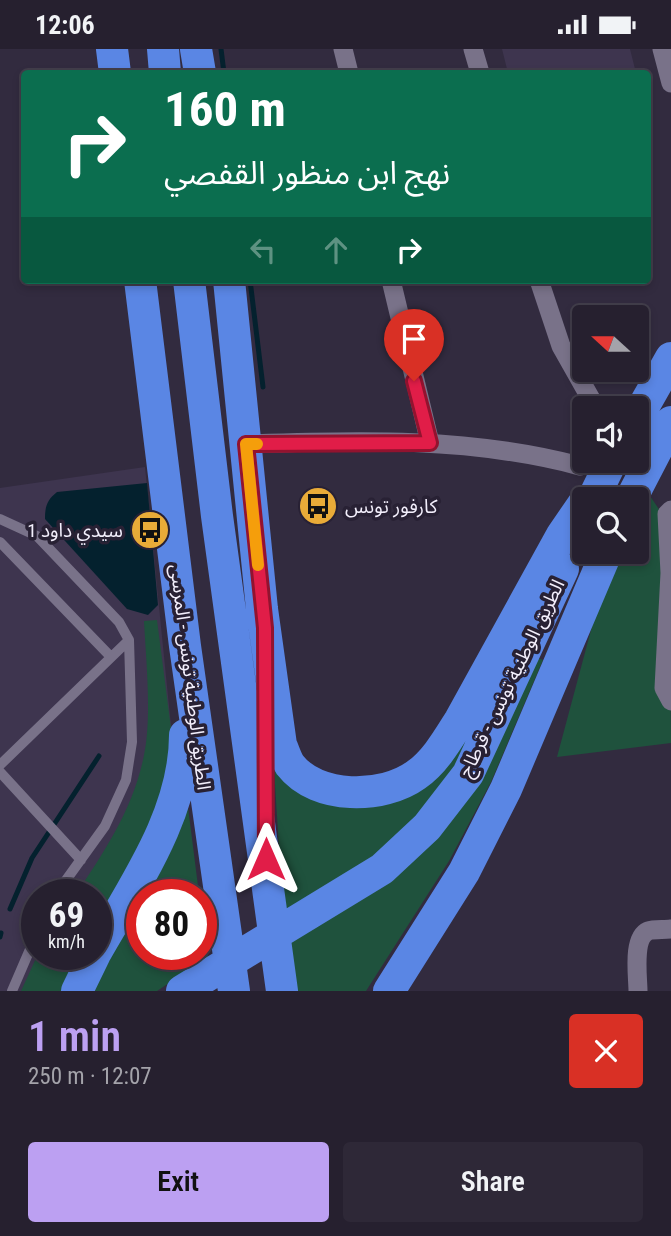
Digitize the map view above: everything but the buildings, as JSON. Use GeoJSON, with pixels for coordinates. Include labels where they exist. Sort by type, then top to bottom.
{"type":"FeatureCollection","features":[{"type":"Feature","properties":{"kind":"highway"},"geometry":{"type":"LineString","coordinates":[[112,49],[115,70]]}},
{"type":"Feature","properties":{"kind":"highway"},"geometry":{"type":"LineString","coordinates":[[163,49],[165,70]]}},
{"type":"Feature","properties":{"kind":"highway"},"geometry":{"type":"LineString","coordinates":[[196,49],[200,70]]}},
{"type":"Feature","properties":{"kind":"highway","name":"الطريق الوطنية تونس - المرسى"},"geometry":{"type":"LineString","coordinates":[[140,284],[185,646],[234,991]]}},
{"type":"Feature","properties":{"kind":"highway"},"geometry":{"type":"LineString","coordinates":[[190,284],[266,885],[282,991]]}},
{"type":"Feature","properties":{"kind":"highway"},"geometry":{"type":"LineString","coordinates":[[229,284],[265,628],[281,745],[290,765],[329,788],[355,792],[384,790],[417,775],[442,749],[593,484]]}},
{"type":"Feature","properties":{"kind":"highway"},"geometry":{"type":"LineString","coordinates":[[649,397],[671,358]]}},
{"type":"Feature","properties":{"kind":"highway"},"geometry":{"type":"LineString","coordinates":[[637,487],[671,422]]}},
{"type":"Feature","properties":{"kind":"highway","name":"الطريق الوطنية تونس - قرطاج"},"geometry":{"type":"LineString","coordinates":[[182,991],[382,869],[427,827],[468,774],[499,712],[572,547]]}},
{"type":"Feature","properties":{"kind":"highway","name":"الطريق الوطنية تونس - قرطاج"},"geometry":{"type":"LineString","coordinates":[[389,991],[464,872],[506,789],[601,564]]}},
{"type":"Feature","properties":{"kind":"highway"},"geometry":{"type":"LineString","coordinates":[[265,628],[266,885]]}},
{"type":"Feature","properties":{"kind":"highway"},"geometry":{"type":"LineString","coordinates":[[112,924],[147,861],[176,797],[185,758],[185,646]]}},
{"type":"Feature","properties":{"kind":"highway"},"geometry":{"type":"LineString","coordinates":[[77,991],[88,970]]}},
{"type":"Feature","properties":{"kind":"street"},"geometry":{"type":"LineString","coordinates":[[343,49],[348,70]]}},
{"type":"Feature","properties":{"kind":"street"},"geometry":{"type":"LineString","coordinates":[[473,49],[479,70]]}},
{"type":"Feature","properties":{"kind":"street"},"geometry":{"type":"LineString","coordinates":[[662,49],[671,83]]}},
{"type":"Feature","properties":{"kind":"street"},"geometry":{"type":"LineString","coordinates":[[392,284],[430,443]]}},
{"type":"Feature","properties":{"kind":"street"},"geometry":{"type":"LineString","coordinates":[[540,284],[561,346],[589,396]]}},
{"type":"Feature","properties":{"kind":"street"},"geometry":{"type":"LineString","coordinates":[[246,444],[430,443],[542,457],[593,484]]}},
{"type":"Feature","properties":{"kind":"street"},"geometry":{"type":"LineString","coordinates":[[671,510],[667,514],[670,573],[664,688],[671,701]]}},
{"type":"Feature","properties":{"kind":"street"},"geometry":{"type":"LineString","coordinates":[[638,991],[639,944],[642,936],[648,931],[671,929]]}},
{"type":"Feature","properties":{"kind":"lane"},"geometry":{"type":"LineString","coordinates":[[0,519],[37,536],[119,622],[129,640],[132,694],[130,763],[113,811],[67,879]]}},
{"type":"Feature","properties":{"kind":"lane"},"geometry":{"type":"LineString","coordinates":[[0,542],[111,657]]}},
{"type":"Feature","properties":{"kind":"lane"},"geometry":{"type":"LineString","coordinates":[[0,765],[129,640]]}},
{"type":"Feature","properties":{"kind":"lane"},"geometry":{"type":"LineString","coordinates":[[1,776],[80,860]]}},
{"type":"Feature","properties":{"kind":"lane"},"geometry":{"type":"LineString","coordinates":[[12,991],[21,970]]}},
{"type":"Feature","properties":{"kind":"shaded area"},"geometry":{"type":"Polygon","coordinates":[[[502,49],[630,49],[635,70],[507,70],[502,49]]]}},
{"type":"Feature","properties":{"kind":"shaded area"},"geometry":{"type":"Polygon","coordinates":[[[145,467],[172,736],[103,879],[21,879],[21,970],[82,970],[72,991],[0,991],[0,488],[145,467]]]}},
{"type":"Feature","properties":{"kind":"green space"},"geometry":{"type":"Polygon","coordinates":[[[650,496],[669,524],[671,743],[557,757],[598,604],[618,564],[649,564],[650,496]]]}},
{"type":"Feature","properties":{"kind":"green space"},"geometry":{"type":"Polygon","coordinates":[[[157,620],[172,736],[168,792],[112,906],[112,879],[86,879],[126,810],[144,755],[148,724],[148,688],[144,621],[157,620]]]}},
{"type":"Feature","properties":{"kind":"green space"},"geometry":{"type":"Polygon","coordinates":[[[511,648],[543,660],[491,782],[449,861],[366,991],[293,991],[283,913],[274,768],[387,798],[511,648]]]}},
{"type":"Feature","properties":{"kind":"green space"},"geometry":{"type":"Polygon","coordinates":[[[188,807],[197,879],[147,879],[188,807]]]}},
{"type":"Feature","properties":{"kind":"green space"},"geometry":{"type":"Polygon","coordinates":[[[126,917],[126,970],[188,970],[157,991],[84,991],[96,970],[112,970],[112,941],[126,917]]]}},
{"type":"Feature","properties":{"kind":"green space"},"geometry":{"type":"Polygon","coordinates":[[[31,970],[82,970],[72,991],[21,991],[31,970]]]}},
{"type":"Feature","properties":{"kind":"water"},"geometry":{"type":"Polygon","coordinates":[[[147,483],[158,605],[148,615],[127,609],[45,519],[47,504],[57,492],[147,483]]]}},
{"type":"Feature","properties":{"kind":"waterway"},"geometry":{"type":"LineString","coordinates":[[221,49],[224,70]]}},
{"type":"Feature","properties":{"kind":"waterway"},"geometry":{"type":"LineString","coordinates":[[250,284],[263,387]]}},
{"type":"Feature","properties":{"kind":"waterway"},"geometry":{"type":"LineString","coordinates":[[10,909],[32,858],[99,756]]}},
{"type":"Feature","properties":{"kind":"waterway"},"geometry":{"type":"LineString","coordinates":[[0,937],[1,933]]}},
{"type":"Feature","properties":{"kind":"slow traffic"},"geometry":{"type":"LineString","coordinates":[[257,444],[246,444],[258,565]]}},
{"type":"Feature","properties":{"kind":"place","name":"كارفور تونس"},"geometry":{"type":"Point","coordinates":[318,506]}},
{"type":"Feature","properties":{"kind":"place","name":"سيدي داود 1"},"geometry":{"type":"Point","coordinates":[150,530]}},
{"type":"Feature","properties":{"kind":"route"},"geometry":{"type":"LineString","coordinates":[[266,859],[265,628],[246,444],[318,441],[430,443],[414,381]]}}]}
